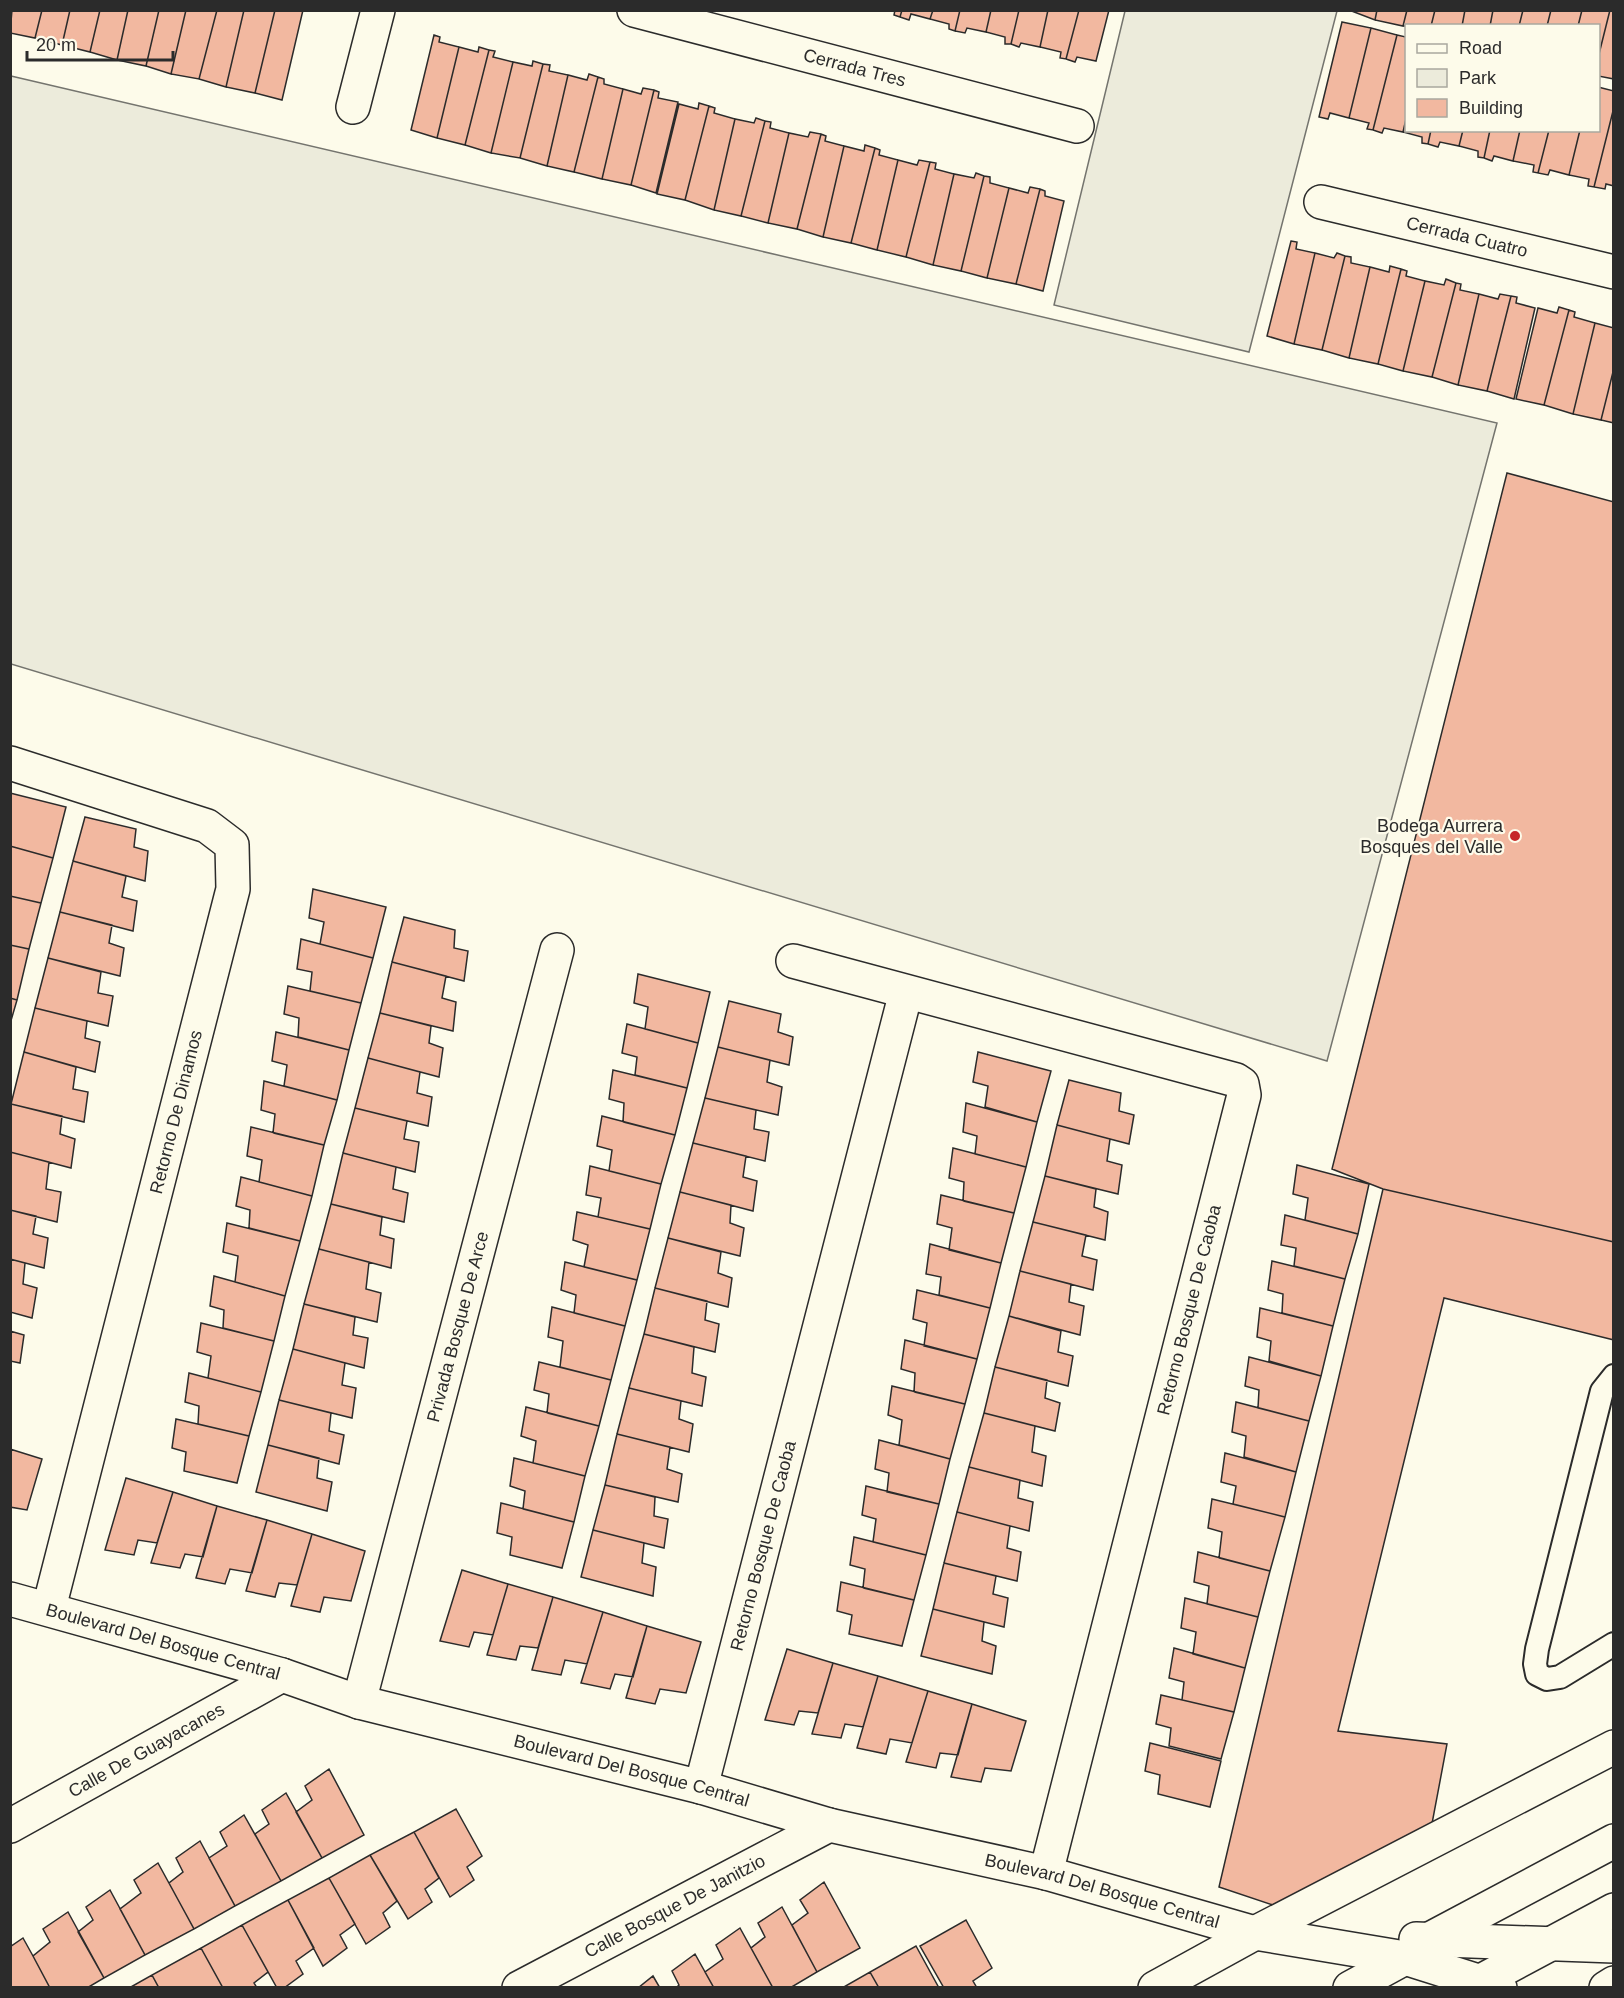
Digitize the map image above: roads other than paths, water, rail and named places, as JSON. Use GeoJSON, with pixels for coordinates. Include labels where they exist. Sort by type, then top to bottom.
{"type":"FeatureCollection","features":[{"type":"Feature","properties":{"kind":"street"},"geometry":{"type":"LineString","coordinates":[[353,107],[378,10]]}},
{"type":"Feature","properties":{"kind":"street","name":"Cerrada Tres"},"geometry":{"type":"LineString","coordinates":[[634,10],[1077,126]]}},
{"type":"Feature","properties":{"kind":"street","name":"Cerrada Cuatro"},"geometry":{"type":"LineString","coordinates":[[1321,202],[1614,272]]}},
{"type":"Feature","properties":{"kind":"street","name":"Retorno De Dinamos"},"geometry":{"type":"LineString","coordinates":[[10,763],[207,826],[232,845],[233,889],[49,1608]]}},
{"type":"Feature","properties":{"kind":"street","name":"Privada Bosque De Arce"},"geometry":{"type":"LineString","coordinates":[[359,1702],[557,950]]}},
{"type":"Feature","properties":{"kind":"street","name":"Retorno Bosque De Caoba"},"geometry":{"type":"LineString","coordinates":[[793,961],[1236,1080],[1242,1084],[1244,1095],[1046,1873]]}},
{"type":"Feature","properties":{"kind":"street","name":"Retorno Bosque De Caoba"},"geometry":{"type":"LineString","coordinates":[[701,1787],[906,992]]}},
{"type":"Feature","properties":{"kind":"street","name":"Boulevard Del Bosque Central"},"geometry":{"type":"LineString","coordinates":[[10,1599],[49,1608],[282,1675],[359,1702],[701,1787],[829,1825],[1046,1873],[1255,1933],[1416,1949],[1550,1944],[1614,1946]]}},
{"type":"Feature","properties":{"kind":"street","name":"Calle De Guayacanes"},"geometry":{"type":"LineString","coordinates":[[10,1826],[282,1675]]}},
{"type":"Feature","properties":{"kind":"street"},"geometry":{"type":"LineString","coordinates":[[1155,1988],[1255,1933],[1614,1747]]}},
{"type":"Feature","properties":{"kind":"street","name":"Calle Bosque De Janitzio"},"geometry":{"type":"LineString","coordinates":[[519,1988],[829,1825]]}},
{"type":"Feature","properties":{"kind":"street"},"geometry":{"type":"LineString","coordinates":[[1350,1988],[1416,1949],[1614,1841]]}},
{"type":"Feature","properties":{"kind":"street"},"geometry":{"type":"LineString","coordinates":[[1483,1985],[1550,1944],[1614,1910]]}},
{"type":"Feature","properties":{"kind":"street","name":"Boulevard Del Bosque Central"},"geometry":{"type":"LineString","coordinates":[[1416,1949],[1483,1985]]}},
{"type":"Feature","properties":{"kind":"street"},"geometry":{"type":"LineString","coordinates":[[1606,1988],[1614,1983]]}},
{"type":"Feature","properties":{"kind":"lane"},"geometry":{"type":"LineString","coordinates":[[1614,1376],[1602,1391],[1537,1649],[1535,1664],[1537,1674],[1547,1679],[1560,1677],[1614,1644]]}},
{"type":"Feature","properties":{"kind":"place","name":"Bodega Aurrera Bosques del Valle"},"geometry":{"type":"Point","coordinates":[1515,836]}}]}
